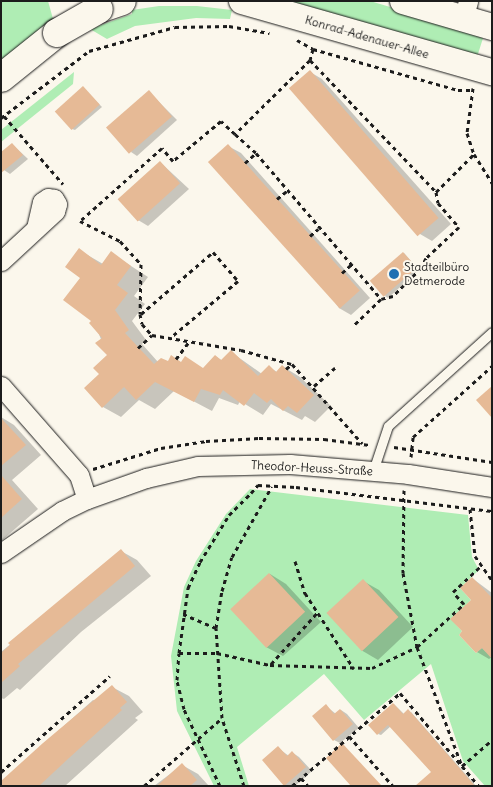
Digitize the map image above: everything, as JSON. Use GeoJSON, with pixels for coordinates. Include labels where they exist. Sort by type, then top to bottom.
{"type":"FeatureCollection","features":[{"type":"Feature","properties":{"kind":"highway"},"geometry":{"type":"LineString","coordinates":[[1,78],[57,33],[111,5]]}},
{"type":"Feature","properties":{"kind":"street","name":"Konrad-Adenauer-Allee"},"geometry":{"type":"LineString","coordinates":[[242,1],[492,72]]}},
{"type":"Feature","properties":{"kind":"street"},"geometry":{"type":"LineString","coordinates":[[403,1],[466,10],[492,27]]}},
{"type":"Feature","properties":{"kind":"street"},"geometry":{"type":"LineString","coordinates":[[1,261],[36,227]]}},
{"type":"Feature","properties":{"kind":"street"},"geometry":{"type":"LineString","coordinates":[[1,386],[79,475],[86,499]]}},
{"type":"Feature","properties":{"kind":"street","name":"Theodor-Heuss-Straße"},"geometry":{"type":"LineString","coordinates":[[1,553],[62,511],[86,499],[146,478],[198,466],[290,464],[408,474],[492,487]]}},
{"type":"Feature","properties":{"kind":"lane"},"geometry":{"type":"LineString","coordinates":[[373,471],[388,426],[492,332]]}},
{"type":"Feature","properties":{"kind":"path"},"geometry":{"type":"LineString","coordinates":[[67,189],[2,117],[88,51],[147,33],[200,25],[275,34]]}},
{"type":"Feature","properties":{"kind":"path"},"geometry":{"type":"LineString","coordinates":[[290,37],[313,49],[458,90],[472,90],[467,133],[474,154],[492,183]]}},
{"type":"Feature","properties":{"kind":"path"},"geometry":{"type":"LineString","coordinates":[[235,134],[310,60],[313,49]]}},
{"type":"Feature","properties":{"kind":"path"},"geometry":{"type":"LineString","coordinates":[[310,60],[436,192],[438,202],[459,227],[426,258],[421,268],[394,296],[381,299],[352,327]]}},
{"type":"Feature","properties":{"kind":"path"},"geometry":{"type":"LineString","coordinates":[[362,443],[314,386],[292,364],[241,350],[152,335],[142,324],[140,314],[140,264],[120,240],[80,221],[162,148],[173,161],[220,121],[256,153],[318,229],[381,299]]}},
{"type":"Feature","properties":{"kind":"path"},"geometry":{"type":"LineString","coordinates":[[245,163],[256,153]]}},
{"type":"Feature","properties":{"kind":"path"},"geometry":{"type":"LineString","coordinates":[[436,192],[474,154]]}},
{"type":"Feature","properties":{"kind":"path"},"geometry":{"type":"LineString","coordinates":[[277,199],[288,190]]}},
{"type":"Feature","properties":{"kind":"path"},"geometry":{"type":"LineString","coordinates":[[310,236],[318,229]]}},
{"type":"Feature","properties":{"kind":"path"},"geometry":{"type":"LineString","coordinates":[[140,314],[212,252],[238,281],[170,338]]}},
{"type":"Feature","properties":{"kind":"path"},"geometry":{"type":"LineString","coordinates":[[342,272],[350,265]]}},
{"type":"Feature","properties":{"kind":"path"},"geometry":{"type":"LineString","coordinates":[[138,348],[152,335]]}},
{"type":"Feature","properties":{"kind":"path"},"geometry":{"type":"LineString","coordinates":[[176,358],[190,342]]}},
{"type":"Feature","properties":{"kind":"path"},"geometry":{"type":"LineString","coordinates":[[236,355],[241,350]]}},
{"type":"Feature","properties":{"kind":"path"},"geometry":{"type":"LineString","coordinates":[[286,369],[292,364]]}},
{"type":"Feature","properties":{"kind":"path"},"geometry":{"type":"LineString","coordinates":[[462,766],[418,647],[403,573],[403,498],[413,437],[492,366]]}},
{"type":"Feature","properties":{"kind":"path"},"geometry":{"type":"LineString","coordinates":[[314,386],[335,368]]}},
{"type":"Feature","properties":{"kind":"path"},"geometry":{"type":"LineString","coordinates":[[220,786],[184,709],[178,680],[183,614],[188,588],[213,538],[229,515],[258,486],[403,498],[492,511]]}},
{"type":"Feature","properties":{"kind":"path"},"geometry":{"type":"LineString","coordinates":[[244,786],[222,718],[216,653],[216,628],[222,591],[232,557],[272,486]]}},
{"type":"Feature","properties":{"kind":"path"},"geometry":{"type":"LineString","coordinates":[[470,508],[475,556],[480,567],[492,580]]}},
{"type":"Feature","properties":{"kind":"path"},"geometry":{"type":"LineString","coordinates":[[295,561],[305,593],[354,670]]}},
{"type":"Feature","properties":{"kind":"path"},"geometry":{"type":"LineString","coordinates":[[179,653],[216,653],[270,665],[354,670],[372,668],[418,647],[464,604],[453,592],[480,567]]}},
{"type":"Feature","properties":{"kind":"path"},"geometry":{"type":"LineString","coordinates":[[270,665],[317,612]]}},
{"type":"Feature","properties":{"kind":"path"},"geometry":{"type":"LineString","coordinates":[[183,614],[216,628]]}},
{"type":"Feature","properties":{"kind":"path"},"geometry":{"type":"LineString","coordinates":[[1,772],[110,676]]}},
{"type":"Feature","properties":{"kind":"path"},"geometry":{"type":"LineString","coordinates":[[292,786],[400,693],[479,786]]}},
{"type":"Feature","properties":{"kind":"path"},"geometry":{"type":"LineString","coordinates":[[144,786],[222,718]]}},
{"type":"Feature","properties":{"kind":"path"},"geometry":{"type":"LineString","coordinates":[[349,736],[393,786]]}},
{"type":"Feature","properties":{"kind":"path"},"geometry":{"type":"LineString","coordinates":[[462,766],[492,740]]}},
{"type":"Feature","properties":{"kind":"path"},"geometry":{"type":"LineString","coordinates":[[301,778],[308,786]]}},
{"type":"Feature","properties":{"kind":"green space"},"geometry":{"type":"Polygon","coordinates":[[[1,1],[48,1],[55,26],[1,68],[1,1]]]}},
{"type":"Feature","properties":{"kind":"green space"},"geometry":{"type":"Polygon","coordinates":[[[275,1],[370,1],[484,35],[477,57],[275,1]]]}},
{"type":"Feature","properties":{"kind":"green space"},"geometry":{"type":"Polygon","coordinates":[[[159,6],[197,6],[232,10],[230,19],[196,18],[135,26],[107,39],[90,29],[132,14],[132,10],[159,6]]]}},
{"type":"Feature","properties":{"kind":"green space"},"geometry":{"type":"Polygon","coordinates":[[[74,72],[73,84],[1,142],[1,130],[74,72]]]}},
{"type":"Feature","properties":{"kind":"green space"},"geometry":{"type":"Polygon","coordinates":[[[250,489],[468,515],[472,557],[479,570],[460,588],[471,600],[451,619],[462,631],[459,635],[476,653],[482,648],[486,652],[492,647],[492,786],[485,786],[463,761],[431,664],[364,720],[324,674],[237,747],[249,786],[214,786],[177,711],[171,656],[184,587],[196,561],[226,514],[250,489]]]}},
{"type":"Feature","properties":{"kind":"building"},"geometry":{"type":"Polygon","coordinates":[[[310,70],[439,218],[417,236],[289,88],[310,70]]]}},
{"type":"Feature","properties":{"kind":"building"},"geometry":{"type":"Polygon","coordinates":[[[83,86],[100,105],[71,130],[55,111],[83,86]]]}},
{"type":"Feature","properties":{"kind":"building"},"geometry":{"type":"Polygon","coordinates":[[[149,90],[172,116],[129,154],[106,127],[149,90]]]}},
{"type":"Feature","properties":{"kind":"building"},"geometry":{"type":"Polygon","coordinates":[[[12,143],[23,155],[1,173],[1,152],[12,143]]]}},
{"type":"Feature","properties":{"kind":"building"},"geometry":{"type":"Polygon","coordinates":[[[228,144],[360,290],[340,308],[208,162],[228,144]]]}},
{"type":"Feature","properties":{"kind":"building"},"geometry":{"type":"Polygon","coordinates":[[[160,161],[180,183],[138,221],[118,199],[160,161]]]}},
{"type":"Feature","properties":{"kind":"building"},"geometry":{"type":"Polygon","coordinates":[[[79,248],[101,265],[111,251],[131,266],[117,285],[128,293],[115,310],[129,330],[125,333],[154,364],[161,358],[168,361],[171,355],[181,362],[185,356],[203,368],[215,355],[221,360],[231,350],[258,376],[269,365],[276,372],[282,365],[314,395],[297,413],[288,406],[283,411],[271,399],[267,403],[254,393],[244,406],[223,390],[220,395],[201,389],[194,402],[155,382],[136,400],[124,387],[102,408],[84,388],[99,374],[93,368],[107,355],[95,343],[102,338],[89,323],[91,321],[63,300],[80,278],[65,267],[79,248]]]}},
{"type":"Feature","properties":{"kind":"building","name":"Stadteilbüro Detmerode"},"geometry":{"type":"Polygon","coordinates":[[[403,252],[417,268],[384,297],[370,281],[403,252]]]}},
{"type":"Feature","properties":{"kind":"building"},"geometry":{"type":"Polygon","coordinates":[[[492,386],[492,418],[476,400],[492,386]]]}},
{"type":"Feature","properties":{"kind":"building"},"geometry":{"type":"Polygon","coordinates":[[[1,418],[26,445],[1,466],[1,418]]]}},
{"type":"Feature","properties":{"kind":"building"},"geometry":{"type":"Polygon","coordinates":[[[1,475],[22,499],[1,518],[1,475]]]}},
{"type":"Feature","properties":{"kind":"building"},"geometry":{"type":"Polygon","coordinates":[[[121,549],[135,566],[18,664],[20,666],[1,683],[1,653],[10,645],[8,643],[121,549]]]}},
{"type":"Feature","properties":{"kind":"building"},"geometry":{"type":"Polygon","coordinates":[[[269,573],[305,612],[266,648],[230,609],[269,573]]]}},
{"type":"Feature","properties":{"kind":"building"},"geometry":{"type":"Polygon","coordinates":[[[472,577],[492,598],[492,659],[482,648],[476,653],[459,635],[462,631],[450,619],[471,600],[460,588],[472,577]]]}},
{"type":"Feature","properties":{"kind":"building"},"geometry":{"type":"Polygon","coordinates":[[[363,579],[398,617],[362,651],[326,613],[363,579]]]}},
{"type":"Feature","properties":{"kind":"building"},"geometry":{"type":"Polygon","coordinates":[[[112,685],[127,702],[120,708],[122,710],[39,786],[1,786],[1,781],[112,685]]]}},
{"type":"Feature","properties":{"kind":"building"},"geometry":{"type":"Polygon","coordinates":[[[393,703],[403,714],[408,709],[475,786],[415,786],[431,772],[388,725],[377,735],[368,725],[393,703]]]}},
{"type":"Feature","properties":{"kind":"building"},"geometry":{"type":"Polygon","coordinates":[[[326,704],[334,714],[340,709],[353,724],[333,741],[312,716],[326,704]]]}},
{"type":"Feature","properties":{"kind":"building"},"geometry":{"type":"Polygon","coordinates":[[[342,743],[382,786],[351,786],[326,758],[342,743]]]}},
{"type":"Feature","properties":{"kind":"building"},"geometry":{"type":"Polygon","coordinates":[[[278,746],[287,756],[292,751],[306,767],[284,786],[262,760],[278,746]]]}},
{"type":"Feature","properties":{"kind":"building"},"geometry":{"type":"Polygon","coordinates":[[[182,763],[197,780],[190,786],[157,786],[182,763]]]}},
{"type":"Feature","properties":{"kind":"place","name":"Stadteilbüro Detmerode"},"geometry":{"type":"Point","coordinates":[394,274]}}]}
